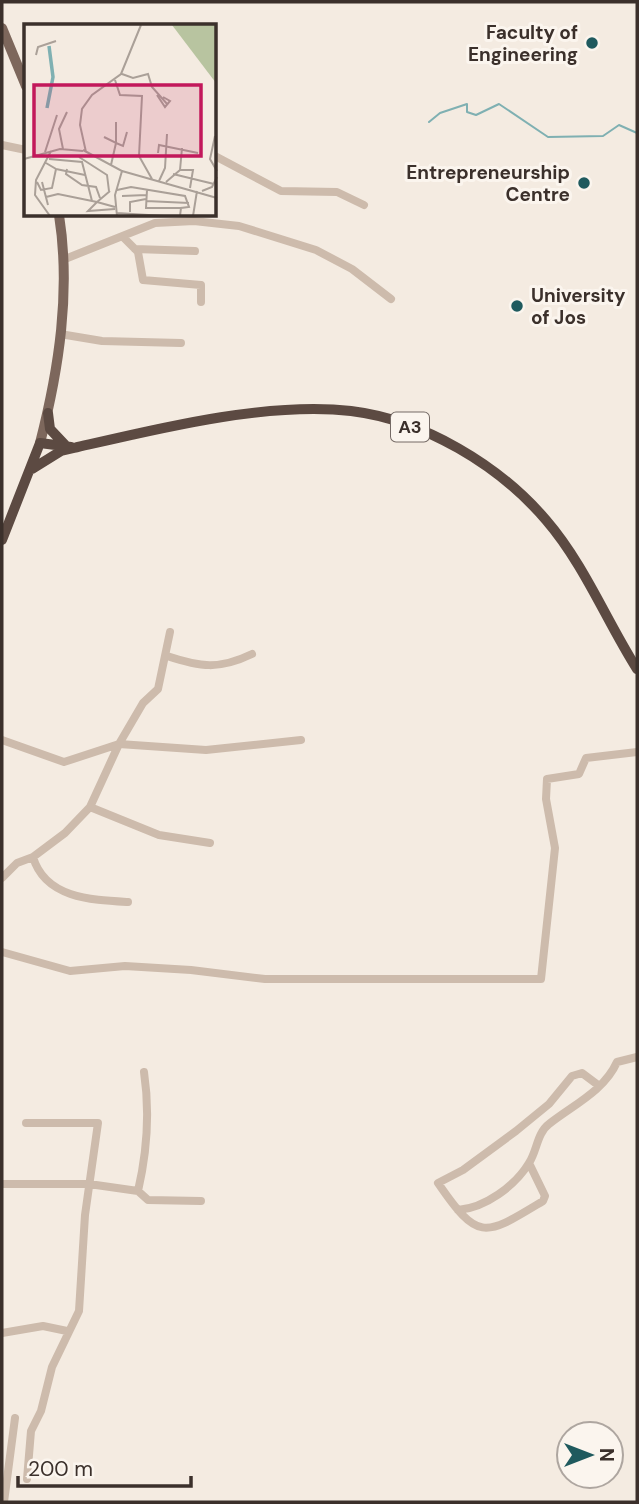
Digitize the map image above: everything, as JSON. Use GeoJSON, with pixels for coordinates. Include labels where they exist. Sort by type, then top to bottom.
{"type":"FeatureCollection","features":[{"type":"Feature","properties":{"kind":"highway","name":"A3"},"geometry":{"type":"LineString","coordinates":[[39,447],[67,449],[239,416],[295,410],[352,411],[403,424],[473,458],[500,477],[546,520],[565,546],[637,669]]}},
{"type":"Feature","properties":{"kind":"highway"},"geometry":{"type":"LineString","coordinates":[[48,413],[50,429],[67,449]]}},
{"type":"Feature","properties":{"kind":"highway"},"geometry":{"type":"LineString","coordinates":[[2,540],[39,447]]}},
{"type":"Feature","properties":{"kind":"highway","name":"A3"},"geometry":{"type":"LineString","coordinates":[[32,470],[67,449]]}},
{"type":"Feature","properties":{"kind":"main road"},"geometry":{"type":"LineString","coordinates":[[2,29],[24,81]]}},
{"type":"Feature","properties":{"kind":"main road"},"geometry":{"type":"LineString","coordinates":[[39,447],[48,413],[61,334],[65,259],[60,217]]}},
{"type":"Feature","properties":{"kind":"street"},"geometry":{"type":"LineString","coordinates":[[2,145],[24,150]]}},
{"type":"Feature","properties":{"kind":"street"},"geometry":{"type":"LineString","coordinates":[[217,157],[281,191],[337,192],[364,205]]}},
{"type":"Feature","properties":{"kind":"street"},"geometry":{"type":"LineString","coordinates":[[65,259],[124,238],[155,223],[171,221],[239,226],[316,250],[352,269],[391,299]]}},
{"type":"Feature","properties":{"kind":"street"},"geometry":{"type":"LineString","coordinates":[[124,238],[135,249],[143,280],[201,285],[201,302]]}},
{"type":"Feature","properties":{"kind":"street"},"geometry":{"type":"LineString","coordinates":[[135,249],[195,251]]}},
{"type":"Feature","properties":{"kind":"street"},"geometry":{"type":"LineString","coordinates":[[61,334],[103,341],[181,343]]}},
{"type":"Feature","properties":{"kind":"street"},"geometry":{"type":"LineString","coordinates":[[2,878],[17,863],[33,857],[65,833],[90,807],[119,744],[143,704],[159,689],[170,632]]}},
{"type":"Feature","properties":{"kind":"street"},"geometry":{"type":"LineString","coordinates":[[167,656],[199,667],[237,661],[252,654]]}},
{"type":"Feature","properties":{"kind":"street"},"geometry":{"type":"LineString","coordinates":[[2,740],[64,762],[119,744],[206,750],[301,740]]}},
{"type":"Feature","properties":{"kind":"street"},"geometry":{"type":"LineString","coordinates":[[2,952],[70,971],[125,966],[191,970],[265,979],[541,979],[555,848],[546,799],[547,779],[579,774],[586,758],[637,752]]}},
{"type":"Feature","properties":{"kind":"street"},"geometry":{"type":"LineString","coordinates":[[90,807],[159,835],[210,843]]}},
{"type":"Feature","properties":{"kind":"street"},"geometry":{"type":"LineString","coordinates":[[33,857],[38,873],[63,891],[88,900],[128,902]]}},
{"type":"Feature","properties":{"kind":"street"},"geometry":{"type":"LineString","coordinates":[[458,1210],[472,1209],[492,1199],[529,1163],[548,1125],[588,1097],[613,1071],[617,1062],[637,1057]]}},
{"type":"Feature","properties":{"kind":"street"},"geometry":{"type":"LineString","coordinates":[[138,1191],[145,1162],[149,1100],[144,1072]]}},
{"type":"Feature","properties":{"kind":"street"},"geometry":{"type":"LineString","coordinates":[[529,1163],[545,1196],[543,1201],[496,1228],[480,1229],[468,1224],[438,1183],[463,1170],[516,1131],[549,1104],[572,1076],[582,1073],[598,1085]]}},
{"type":"Feature","properties":{"kind":"street"},"geometry":{"type":"LineString","coordinates":[[26,1123],[98,1123],[89,1184],[79,1311],[67,1331],[31,1431],[27,1479]]}},
{"type":"Feature","properties":{"kind":"street"},"geometry":{"type":"LineString","coordinates":[[2,1184],[89,1184],[138,1191],[148,1199],[201,1201]]}},
{"type":"Feature","properties":{"kind":"street"},"geometry":{"type":"LineString","coordinates":[[2,1334],[43,1326],[67,1331]]}},
{"type":"Feature","properties":{"kind":"street"},"geometry":{"type":"LineString","coordinates":[[3,1501],[15,1418]]}},
{"type":"Feature","properties":{"kind":"waterway"},"geometry":{"type":"LineString","coordinates":[[429,122],[440,113],[467,104],[467,112],[476,115],[499,104],[548,137],[603,136],[619,125],[637,133]]}},
{"type":"Feature","properties":{"kind":"place","name":"Faculty of Engineering"},"geometry":{"type":"Point","coordinates":[592,43]}},
{"type":"Feature","properties":{"kind":"place","name":"Entrepreneurship Centre"},"geometry":{"type":"Point","coordinates":[584,183]}},
{"type":"Feature","properties":{"kind":"place","name":"University of Jos"},"geometry":{"type":"Point","coordinates":[517,306]}}]}
